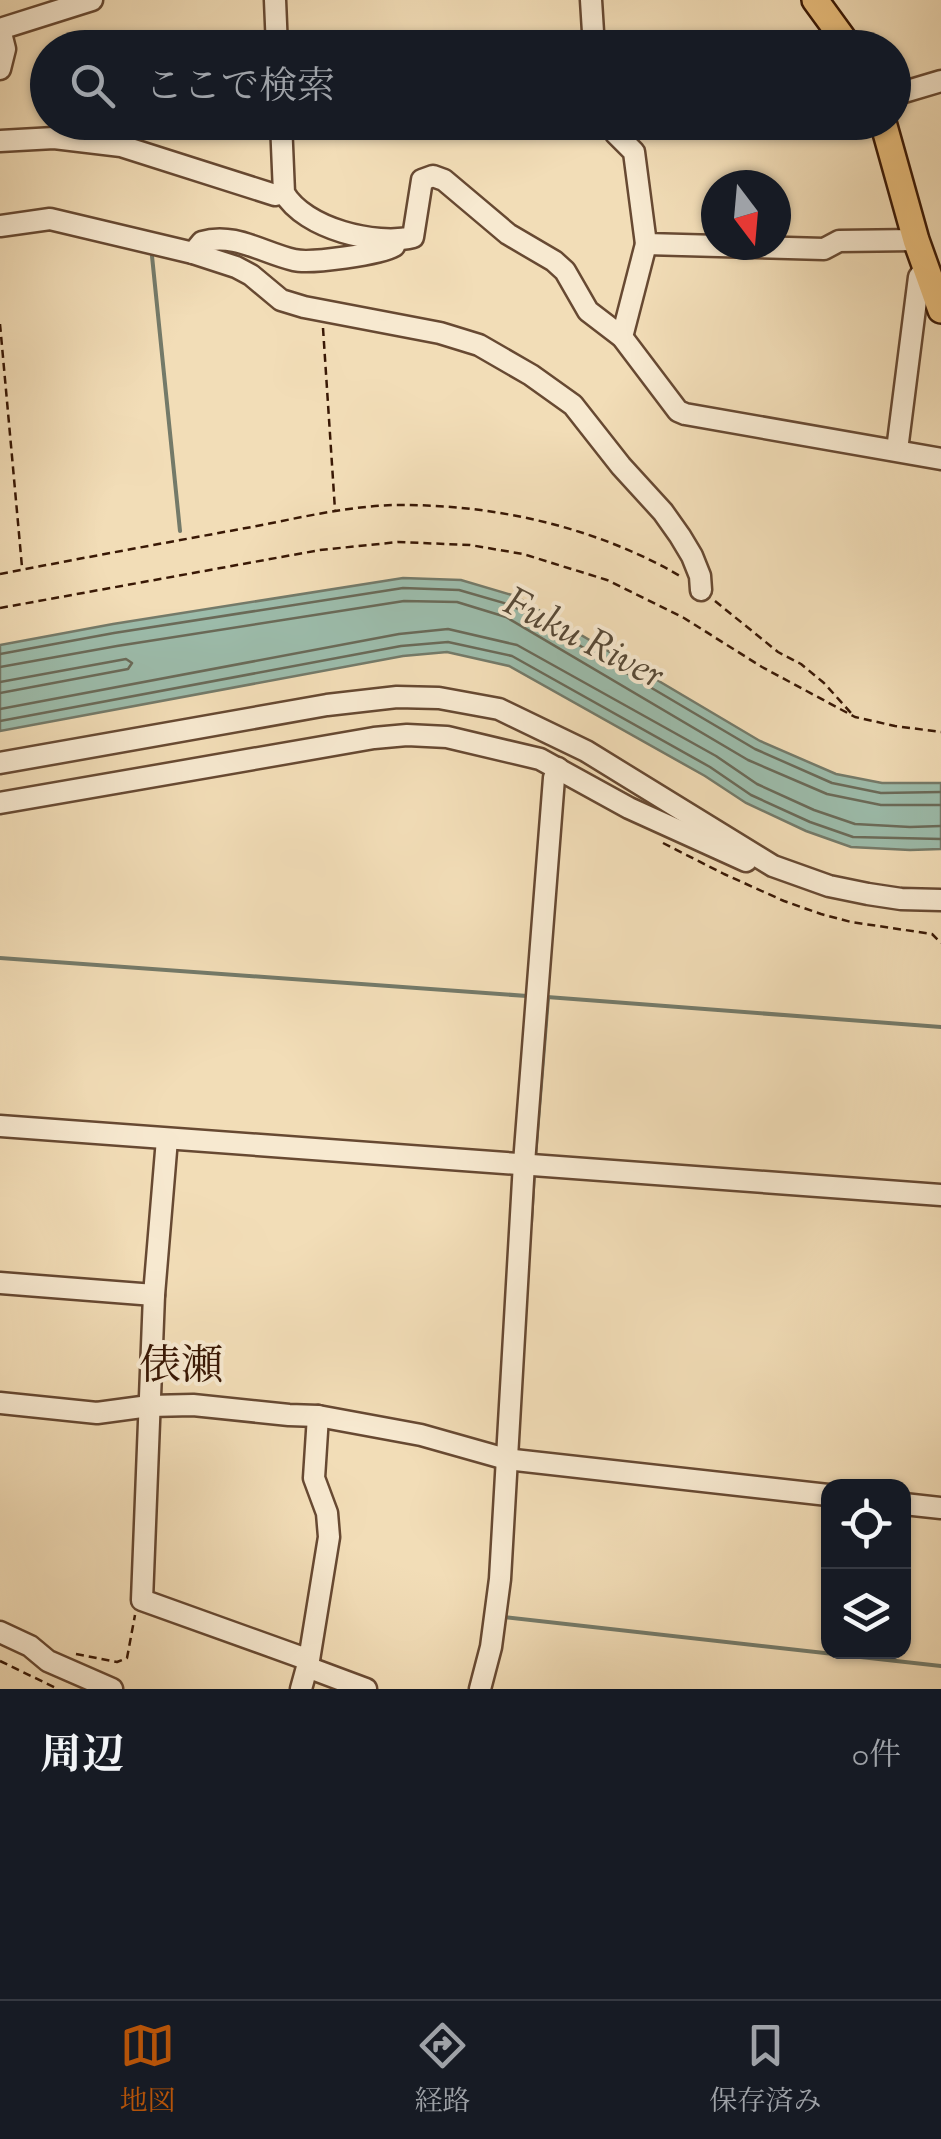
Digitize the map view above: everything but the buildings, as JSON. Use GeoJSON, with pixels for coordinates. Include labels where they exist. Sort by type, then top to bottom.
{"type":"FeatureCollection","features":[{"type":"Feature","properties":{"kind":"main road"},"geometry":{"type":"LineString","coordinates":[[816,0],[837,30]]}},
{"type":"Feature","properties":{"kind":"main road"},"geometry":{"type":"LineString","coordinates":[[888,140],[925,270],[941,310]]}},
{"type":"Feature","properties":{"kind":"street"},"geometry":{"type":"LineString","coordinates":[[0,69],[5,49],[0,29],[92,0]]}},
{"type":"Feature","properties":{"kind":"street"},"geometry":{"type":"LineString","coordinates":[[275,0],[276,30]]}},
{"type":"Feature","properties":{"kind":"street"},"geometry":{"type":"LineString","coordinates":[[591,0],[593,30]]}},
{"type":"Feature","properties":{"kind":"street"},"geometry":{"type":"LineString","coordinates":[[911,90],[941,81]]}},
{"type":"Feature","properties":{"kind":"street"},"geometry":{"type":"LineString","coordinates":[[0,142],[30,140]]}},
{"type":"Feature","properties":{"kind":"street"},"geometry":{"type":"LineString","coordinates":[[71,140],[121,146],[275,196],[284,193]]}},
{"type":"Feature","properties":{"kind":"street"},"geometry":{"type":"LineString","coordinates":[[282,140],[284,193],[288,201],[312,220],[336,230],[394,242],[414,237],[422,180],[433,176],[459,190],[508,234],[566,271],[588,311],[622,337],[685,414],[941,460]]}},
{"type":"Feature","properties":{"kind":"street"},"geometry":{"type":"LineString","coordinates":[[622,140],[634,152],[646,244],[622,337]]}},
{"type":"Feature","properties":{"kind":"street"},"geometry":{"type":"LineString","coordinates":[[0,226],[50,219],[193,253],[236,267],[281,300],[461,338],[478,345],[556,391],[573,406],[662,512],[692,556],[701,590]]}},
{"type":"Feature","properties":{"kind":"street"},"geometry":{"type":"LineString","coordinates":[[193,253],[202,242],[222,240],[244,242],[293,260],[314,260],[378,252],[390,249],[394,242]]}},
{"type":"Feature","properties":{"kind":"street"},"geometry":{"type":"LineString","coordinates":[[646,244],[824,249],[839,241],[916,240]]}},
{"type":"Feature","properties":{"kind":"street"},"geometry":{"type":"LineString","coordinates":[[896,450],[919,277],[925,270]]}},
{"type":"Feature","properties":{"kind":"street"},"geometry":{"type":"LineString","coordinates":[[0,763],[327,705],[439,698],[499,709],[586,752],[773,866],[829,886],[868,894],[941,900]]}},
{"type":"Feature","properties":{"kind":"street"},"geometry":{"type":"LineString","coordinates":[[0,802],[374,738],[436,736],[540,759],[704,844],[751,863],[773,866]]}},
{"type":"Feature","properties":{"kind":"street"},"geometry":{"type":"LineString","coordinates":[[480,1689],[491,1647],[500,1579],[524,1163],[554,778],[558,768]]}},
{"type":"Feature","properties":{"kind":"street"},"geometry":{"type":"LineString","coordinates":[[0,1126],[941,1195]]}},
{"type":"Feature","properties":{"kind":"street"},"geometry":{"type":"LineString","coordinates":[[167,1139],[154,1295],[142,1600],[366,1689]]}},
{"type":"Feature","properties":{"kind":"street"},"geometry":{"type":"LineString","coordinates":[[0,1283],[154,1295]]}},
{"type":"Feature","properties":{"kind":"street"},"geometry":{"type":"LineString","coordinates":[[0,1403],[97,1414],[149,1406],[194,1405],[318,1416],[421,1435],[506,1459],[821,1495]]}},
{"type":"Feature","properties":{"kind":"street"},"geometry":{"type":"LineString","coordinates":[[301,1689],[330,1536],[327,1513],[314,1478],[318,1416]]}},
{"type":"Feature","properties":{"kind":"street"},"geometry":{"type":"LineString","coordinates":[[911,1505],[941,1508]]}},
{"type":"Feature","properties":{"kind":"street"},"geometry":{"type":"LineString","coordinates":[[0,1632],[30,1646],[48,1660],[112,1689]]}},
{"type":"Feature","properties":{"kind":"path"},"geometry":{"type":"LineString","coordinates":[[322,310],[335,511]]}},
{"type":"Feature","properties":{"kind":"path"},"geometry":{"type":"LineString","coordinates":[[0,324],[23,570]]}},
{"type":"Feature","properties":{"kind":"path"},"geometry":{"type":"LineString","coordinates":[[0,574],[335,511],[394,505],[508,514],[613,544],[656,562],[701,590],[778,652],[802,664],[855,717]]}},
{"type":"Feature","properties":{"kind":"path"},"geometry":{"type":"LineString","coordinates":[[0,608],[320,550],[398,542],[470,545],[523,554],[606,580],[684,618],[762,667],[855,717],[941,732]]}},
{"type":"Feature","properties":{"kind":"path"},"geometry":{"type":"LineString","coordinates":[[662,842],[784,901],[852,922],[932,934],[941,943]]}},
{"type":"Feature","properties":{"kind":"path"},"geometry":{"type":"LineString","coordinates":[[71,1652],[117,1662],[127,1658],[142,1600]]}},
{"type":"Feature","properties":{"kind":"path"},"geometry":{"type":"LineString","coordinates":[[0,1661],[58,1689]]}},
{"type":"Feature","properties":{"kind":"water"},"geometry":{"type":"Polygon","coordinates":[[[403,578],[461,580],[515,596],[760,741],[836,774],[882,783],[941,783],[941,849],[851,847],[806,831],[746,803],[509,666],[447,652],[403,656],[0,731],[0,645],[403,578]]]}},
{"type":"Feature","properties":{"kind":"waterway"},"geometry":{"type":"LineString","coordinates":[[152,256],[180,531]]}},
{"type":"Feature","properties":{"kind":"waterway"},"geometry":{"type":"LineString","coordinates":[[0,958],[527,996]]}},
{"type":"Feature","properties":{"kind":"waterway"},"geometry":{"type":"LineString","coordinates":[[547,997],[941,1027]]}},
{"type":"Feature","properties":{"kind":"waterway"},"geometry":{"type":"LineString","coordinates":[[535,1158],[548,998]]}},
{"type":"Feature","properties":{"kind":"waterway"},"geometry":{"type":"LineString","coordinates":[[531,1223],[534,1173]]}},
{"type":"Feature","properties":{"kind":"waterway"},"geometry":{"type":"LineString","coordinates":[[504,1617],[941,1666]]}},
{"type":"Feature","properties":{"kind":"district","name":"俵瀬"},"geometry":{"type":"Point","coordinates":[181,1364]}},
{"type":"Feature","properties":{"kind":"water label","name":"Fuku River"},"geometry":{"type":"Point","coordinates":[585,637]}}]}
